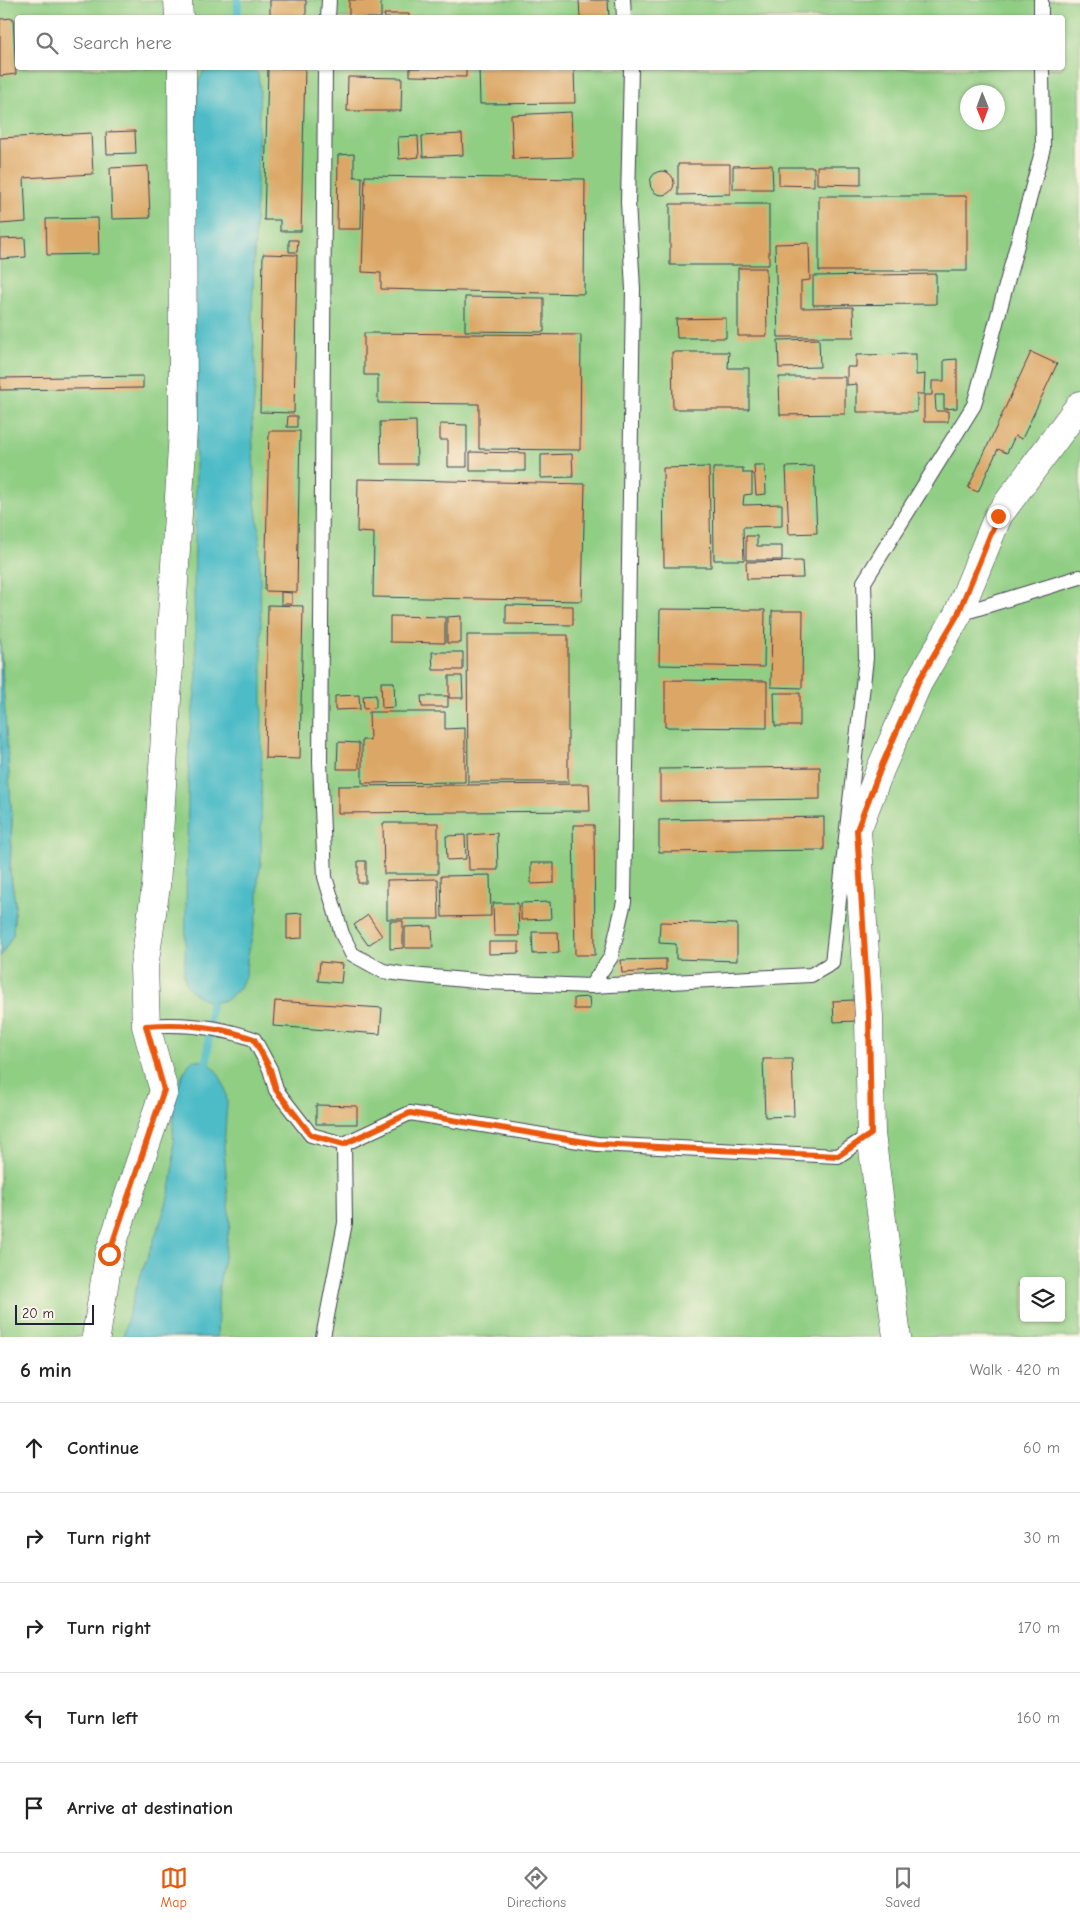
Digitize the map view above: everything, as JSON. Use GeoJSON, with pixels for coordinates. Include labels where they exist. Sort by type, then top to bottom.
{"type":"FeatureCollection","features":[{"type":"Feature","properties":{"kind":"street"},"geometry":{"type":"LineString","coordinates":[[178,0],[179,15]]}},
{"type":"Feature","properties":{"kind":"street"},"geometry":{"type":"LineString","coordinates":[[96,1337],[109,1254],[164,1090],[146,1026],[144,967],[156,886],[183,430],[182,70]]}},
{"type":"Feature","properties":{"kind":"street"},"geometry":{"type":"LineString","coordinates":[[897,1337],[871,1134],[869,1016],[857,830],[880,770],[918,682],[958,614],[998,516],[1080,405]]}},
{"type":"Feature","properties":{"kind":"lane"},"geometry":{"type":"LineString","coordinates":[[328,15],[329,0]]}},
{"type":"Feature","properties":{"kind":"lane"},"geometry":{"type":"LineString","coordinates":[[623,0],[624,15]]}},
{"type":"Feature","properties":{"kind":"lane"},"geometry":{"type":"LineString","coordinates":[[1041,0],[1041,15]]}},
{"type":"Feature","properties":{"kind":"lane"},"geometry":{"type":"LineString","coordinates":[[325,70],[320,762],[326,877],[342,934],[352,954],[383,971],[486,982],[591,986],[811,975],[832,963],[866,658],[864,582],[974,405],[1043,148],[1042,70]]}},
{"type":"Feature","properties":{"kind":"lane"},"geometry":{"type":"LineString","coordinates":[[591,986],[611,957],[624,902],[633,289],[628,202],[631,70]]}},
{"type":"Feature","properties":{"kind":"lane"},"geometry":{"type":"LineString","coordinates":[[958,614],[1080,577]]}},
{"type":"Feature","properties":{"kind":"lane"},"geometry":{"type":"LineString","coordinates":[[146,1026],[178,1024],[240,1034],[254,1039],[270,1069],[276,1090],[311,1135],[344,1144],[410,1113],[597,1144],[828,1156],[838,1156],[871,1134]]}},
{"type":"Feature","properties":{"kind":"lane"},"geometry":{"type":"LineString","coordinates":[[323,1337],[345,1223],[344,1144]]}},
{"type":"Feature","properties":{"kind":"green space"},"geometry":{"type":"Polygon","coordinates":[[[0,0],[1080,0],[1080,1337],[0,1337],[0,957],[13,935],[15,902],[10,871],[12,820],[0,640],[0,0]]]}},
{"type":"Feature","properties":{"kind":"water"},"geometry":{"type":"Polygon","coordinates":[[[204,70],[254,70],[258,74],[260,89],[252,316],[256,377],[252,423],[255,501],[259,531],[262,672],[261,863],[258,878],[258,910],[247,959],[246,975],[239,989],[226,1000],[211,1003],[192,992],[184,977],[189,740],[197,677],[194,598],[196,469],[192,193],[199,81],[204,70]]]}},
{"type":"Feature","properties":{"kind":"water"},"geometry":{"type":"Polygon","coordinates":[[[0,640],[12,820],[10,871],[15,902],[13,935],[0,957],[0,640]]]}},
{"type":"Feature","properties":{"kind":"water"},"geometry":{"type":"Polygon","coordinates":[[[192,1060],[207,1061],[218,1073],[225,1087],[227,1102],[224,1147],[230,1224],[219,1286],[217,1337],[123,1337],[136,1289],[169,1193],[174,1155],[174,1101],[183,1074],[192,1060]]]}},
{"type":"Feature","properties":{"kind":"building"},"geometry":{"type":"Polygon","coordinates":[[[270,0],[306,0],[306,15],[270,15],[270,0]]]}},
{"type":"Feature","properties":{"kind":"building"},"geometry":{"type":"Polygon","coordinates":[[[349,0],[381,0],[381,15],[349,15],[349,0]]]}},
{"type":"Feature","properties":{"kind":"building"},"geometry":{"type":"Polygon","coordinates":[[[579,0],[608,0],[609,15],[580,15],[579,0]]]}},
{"type":"Feature","properties":{"kind":"building"},"geometry":{"type":"Polygon","coordinates":[[[384,14],[409,14],[409,15],[384,14]]]}},
{"type":"Feature","properties":{"kind":"building"},"geometry":{"type":"Polygon","coordinates":[[[13,18],[16,74],[0,76],[0,19],[13,18]]]}},
{"type":"Feature","properties":{"kind":"building"},"geometry":{"type":"Polygon","coordinates":[[[268,70],[305,70],[301,231],[280,231],[280,220],[264,220],[268,70]]]}},
{"type":"Feature","properties":{"kind":"building"},"geometry":{"type":"Polygon","coordinates":[[[410,70],[466,70],[466,77],[410,76],[410,70]]]}},
{"type":"Feature","properties":{"kind":"building"},"geometry":{"type":"Polygon","coordinates":[[[479,70],[574,70],[575,103],[480,104],[479,70]]]}},
{"type":"Feature","properties":{"kind":"building"},"geometry":{"type":"Polygon","coordinates":[[[348,77],[402,78],[401,111],[347,111],[348,77]]]}},
{"type":"Feature","properties":{"kind":"building"},"geometry":{"type":"Polygon","coordinates":[[[571,112],[573,157],[513,159],[511,115],[571,112]]]}},
{"type":"Feature","properties":{"kind":"building"},"geometry":{"type":"Polygon","coordinates":[[[135,131],[136,153],[107,154],[106,132],[135,131]]]}},
{"type":"Feature","properties":{"kind":"building"},"geometry":{"type":"Polygon","coordinates":[[[91,133],[93,174],[24,178],[26,222],[0,224],[0,138],[91,133]]]}},
{"type":"Feature","properties":{"kind":"building"},"geometry":{"type":"Polygon","coordinates":[[[462,134],[463,155],[423,157],[422,136],[462,134]]]}},
{"type":"Feature","properties":{"kind":"building"},"geometry":{"type":"Polygon","coordinates":[[[418,136],[419,157],[399,159],[398,137],[418,136]]]}},
{"type":"Feature","properties":{"kind":"building"},"geometry":{"type":"Polygon","coordinates":[[[354,154],[354,177],[362,177],[361,229],[337,229],[338,155],[354,154]]]}},
{"type":"Feature","properties":{"kind":"building"},"geometry":{"type":"Polygon","coordinates":[[[678,164],[730,164],[730,194],[678,195],[678,164]]]}},
{"type":"Feature","properties":{"kind":"building"},"geometry":{"type":"Polygon","coordinates":[[[772,165],[773,189],[733,189],[733,166],[772,165]]]}},
{"type":"Feature","properties":{"kind":"building"},"geometry":{"type":"Polygon","coordinates":[[[148,166],[150,218],[112,219],[110,168],[148,166]]]}},
{"type":"Feature","properties":{"kind":"building"},"geometry":{"type":"Polygon","coordinates":[[[817,166],[861,166],[861,185],[817,184],[817,166]]]}},
{"type":"Feature","properties":{"kind":"building"},"geometry":{"type":"Polygon","coordinates":[[[779,167],[814,167],[814,186],[779,185],[779,167]]]}},
{"type":"Feature","properties":{"kind":"building"},"geometry":{"type":"Polygon","coordinates":[[[662,171],[670,175],[674,183],[670,191],[662,195],[654,191],[650,183],[654,175],[662,171]]]}},
{"type":"Feature","properties":{"kind":"building"},"geometry":{"type":"Polygon","coordinates":[[[365,176],[585,179],[584,294],[381,289],[381,273],[362,272],[365,176]]]}},
{"type":"Feature","properties":{"kind":"building"},"geometry":{"type":"Polygon","coordinates":[[[819,196],[967,196],[967,271],[819,271],[819,196]]]}},
{"type":"Feature","properties":{"kind":"building"},"geometry":{"type":"Polygon","coordinates":[[[670,204],[769,204],[769,265],[670,265],[670,204]]]}},
{"type":"Feature","properties":{"kind":"building"},"geometry":{"type":"Polygon","coordinates":[[[98,218],[99,254],[47,255],[46,219],[98,218]]]}},
{"type":"Feature","properties":{"kind":"building"},"geometry":{"type":"Polygon","coordinates":[[[25,238],[26,257],[0,259],[0,239],[25,238]]]}},
{"type":"Feature","properties":{"kind":"building"},"geometry":{"type":"Polygon","coordinates":[[[289,240],[298,240],[297,252],[289,252],[289,240]]]}},
{"type":"Feature","properties":{"kind":"building"},"geometry":{"type":"Polygon","coordinates":[[[809,243],[810,280],[801,281],[801,308],[853,307],[854,337],[778,337],[775,244],[809,243]]]}},
{"type":"Feature","properties":{"kind":"building"},"geometry":{"type":"Polygon","coordinates":[[[263,254],[297,255],[294,413],[260,412],[263,254]]]}},
{"type":"Feature","properties":{"kind":"building"},"geometry":{"type":"Polygon","coordinates":[[[738,268],[766,268],[767,336],[738,336],[738,268]]]}},
{"type":"Feature","properties":{"kind":"building"},"geometry":{"type":"Polygon","coordinates":[[[936,274],[936,304],[813,305],[813,276],[936,274]]]}},
{"type":"Feature","properties":{"kind":"building"},"geometry":{"type":"Polygon","coordinates":[[[465,297],[544,298],[544,332],[465,331],[465,297]]]}},
{"type":"Feature","properties":{"kind":"building"},"geometry":{"type":"Polygon","coordinates":[[[726,318],[726,338],[677,338],[676,319],[726,318]]]}},
{"type":"Feature","properties":{"kind":"building"},"geometry":{"type":"Polygon","coordinates":[[[364,333],[581,335],[580,450],[479,449],[479,404],[378,403],[378,375],[364,375],[364,333]]]}},
{"type":"Feature","properties":{"kind":"building"},"geometry":{"type":"Polygon","coordinates":[[[819,339],[820,367],[779,368],[778,340],[819,339]]]}},
{"type":"Feature","properties":{"kind":"building"},"geometry":{"type":"Polygon","coordinates":[[[672,352],[729,352],[728,368],[749,368],[749,409],[673,409],[672,352]]]}},
{"type":"Feature","properties":{"kind":"building"},"geometry":{"type":"Polygon","coordinates":[[[1031,352],[1057,364],[1022,439],[1015,436],[1007,453],[998,449],[978,492],[968,488],[1031,352]]]}},
{"type":"Feature","properties":{"kind":"building"},"geometry":{"type":"Polygon","coordinates":[[[916,354],[916,375],[925,374],[924,394],[917,394],[917,412],[857,412],[857,384],[847,385],[847,367],[856,367],[856,355],[916,354]]]}},
{"type":"Feature","properties":{"kind":"building"},"geometry":{"type":"Polygon","coordinates":[[[957,359],[957,408],[944,409],[944,395],[935,395],[936,411],[948,411],[948,422],[924,422],[924,395],[932,395],[932,381],[944,381],[944,360],[957,359]]]}},
{"type":"Feature","properties":{"kind":"building"},"geometry":{"type":"Polygon","coordinates":[[[143,376],[143,388],[0,390],[0,378],[143,376]]]}},
{"type":"Feature","properties":{"kind":"building"},"geometry":{"type":"Polygon","coordinates":[[[779,377],[845,377],[845,414],[780,415],[779,377]]]}},
{"type":"Feature","properties":{"kind":"building"},"geometry":{"type":"Polygon","coordinates":[[[288,416],[297,416],[297,427],[287,427],[288,416]]]}},
{"type":"Feature","properties":{"kind":"building"},"geometry":{"type":"Polygon","coordinates":[[[416,421],[417,464],[381,464],[380,422],[416,421]]]}},
{"type":"Feature","properties":{"kind":"building"},"geometry":{"type":"Polygon","coordinates":[[[440,424],[467,425],[467,467],[448,467],[448,440],[440,440],[440,424]]]}},
{"type":"Feature","properties":{"kind":"building"},"geometry":{"type":"Polygon","coordinates":[[[269,431],[300,431],[297,592],[265,591],[269,431]]]}},
{"type":"Feature","properties":{"kind":"building"},"geometry":{"type":"Polygon","coordinates":[[[470,452],[525,453],[525,471],[470,471],[470,452]]]}},
{"type":"Feature","properties":{"kind":"building"},"geometry":{"type":"Polygon","coordinates":[[[572,454],[573,477],[541,478],[541,455],[572,454]]]}},
{"type":"Feature","properties":{"kind":"building"},"geometry":{"type":"Polygon","coordinates":[[[754,465],[765,465],[766,494],[756,495],[754,465]]]}},
{"type":"Feature","properties":{"kind":"building"},"geometry":{"type":"Polygon","coordinates":[[[814,466],[817,533],[789,534],[786,467],[814,466]]]}},
{"type":"Feature","properties":{"kind":"building"},"geometry":{"type":"Polygon","coordinates":[[[709,467],[711,567],[664,567],[663,468],[709,467]]]}},
{"type":"Feature","properties":{"kind":"building"},"geometry":{"type":"Polygon","coordinates":[[[713,468],[743,468],[743,473],[752,473],[752,494],[744,495],[743,505],[782,504],[782,526],[743,527],[744,560],[714,560],[713,468]]]}},
{"type":"Feature","properties":{"kind":"building"},"geometry":{"type":"Polygon","coordinates":[[[358,479],[585,484],[582,601],[373,597],[374,533],[357,532],[358,479]]]}},
{"type":"Feature","properties":{"kind":"building"},"geometry":{"type":"Polygon","coordinates":[[[746,536],[757,536],[757,546],[782,546],[782,560],[746,560],[746,536]]]}},
{"type":"Feature","properties":{"kind":"building"},"geometry":{"type":"Polygon","coordinates":[[[802,561],[803,578],[747,579],[746,562],[802,561]]]}},
{"type":"Feature","properties":{"kind":"building"},"geometry":{"type":"Polygon","coordinates":[[[281,592],[292,593],[292,604],[281,604],[281,592]]]}},
{"type":"Feature","properties":{"kind":"building"},"geometry":{"type":"Polygon","coordinates":[[[268,605],[303,606],[300,759],[265,758],[268,605]]]}},
{"type":"Feature","properties":{"kind":"building"},"geometry":{"type":"Polygon","coordinates":[[[506,605],[573,606],[573,625],[506,624],[506,605]]]}},
{"type":"Feature","properties":{"kind":"building"},"geometry":{"type":"Polygon","coordinates":[[[660,609],[765,610],[764,667],[659,665],[660,609]]]}},
{"type":"Feature","properties":{"kind":"building"},"geometry":{"type":"Polygon","coordinates":[[[772,611],[803,611],[802,688],[771,687],[772,611]]]}},
{"type":"Feature","properties":{"kind":"building"},"geometry":{"type":"Polygon","coordinates":[[[390,616],[445,617],[445,643],[390,642],[390,616]]]}},
{"type":"Feature","properties":{"kind":"building"},"geometry":{"type":"Polygon","coordinates":[[[461,616],[461,643],[447,643],[447,617],[461,616]]]}},
{"type":"Feature","properties":{"kind":"building"},"geometry":{"type":"Polygon","coordinates":[[[467,635],[568,635],[568,782],[468,782],[467,635]]]}},
{"type":"Feature","properties":{"kind":"building"},"geometry":{"type":"Polygon","coordinates":[[[432,652],[463,652],[463,670],[433,670],[432,652]]]}},
{"type":"Feature","properties":{"kind":"building"},"geometry":{"type":"Polygon","coordinates":[[[449,676],[462,676],[463,698],[449,698],[449,676]]]}},
{"type":"Feature","properties":{"kind":"building"},"geometry":{"type":"Polygon","coordinates":[[[665,680],[767,681],[767,728],[665,727],[665,680]]]}},
{"type":"Feature","properties":{"kind":"building"},"geometry":{"type":"Polygon","coordinates":[[[381,682],[394,682],[395,707],[382,708],[381,682]]]}},
{"type":"Feature","properties":{"kind":"building"},"geometry":{"type":"Polygon","coordinates":[[[774,693],[800,693],[800,726],[775,726],[774,693]]]}},
{"type":"Feature","properties":{"kind":"building"},"geometry":{"type":"Polygon","coordinates":[[[359,695],[360,709],[335,710],[335,696],[359,695]]]}},
{"type":"Feature","properties":{"kind":"building"},"geometry":{"type":"Polygon","coordinates":[[[376,695],[376,708],[364,709],[363,696],[376,695]]]}},
{"type":"Feature","properties":{"kind":"building"},"geometry":{"type":"Polygon","coordinates":[[[421,696],[448,696],[448,707],[422,707],[421,696]]]}},
{"type":"Feature","properties":{"kind":"building"},"geometry":{"type":"Polygon","coordinates":[[[369,712],[445,712],[445,729],[465,728],[465,782],[362,783],[362,740],[370,740],[369,712]]]}},
{"type":"Feature","properties":{"kind":"building"},"geometry":{"type":"Polygon","coordinates":[[[338,742],[359,743],[359,769],[337,769],[338,742]]]}},
{"type":"Feature","properties":{"kind":"building"},"geometry":{"type":"Polygon","coordinates":[[[820,767],[820,799],[660,801],[660,769],[820,767]]]}},
{"type":"Feature","properties":{"kind":"building"},"geometry":{"type":"Polygon","coordinates":[[[589,784],[590,811],[338,813],[338,786],[589,784]]]}},
{"type":"Feature","properties":{"kind":"building"},"geometry":{"type":"Polygon","coordinates":[[[824,817],[824,850],[659,852],[659,820],[824,817]]]}},
{"type":"Feature","properties":{"kind":"building"},"geometry":{"type":"Polygon","coordinates":[[[383,823],[438,823],[438,874],[384,874],[383,823]]]}},
{"type":"Feature","properties":{"kind":"building"},"geometry":{"type":"Polygon","coordinates":[[[573,825],[594,825],[595,955],[575,955],[573,825]]]}},
{"type":"Feature","properties":{"kind":"building"},"geometry":{"type":"Polygon","coordinates":[[[497,833],[498,870],[469,870],[468,835],[497,833]]]}},
{"type":"Feature","properties":{"kind":"building"},"geometry":{"type":"Polygon","coordinates":[[[465,835],[466,859],[447,860],[446,836],[465,835]]]}},
{"type":"Feature","properties":{"kind":"building"},"geometry":{"type":"Polygon","coordinates":[[[358,861],[366,861],[366,883],[358,883],[358,861]]]}},
{"type":"Feature","properties":{"kind":"building"},"geometry":{"type":"Polygon","coordinates":[[[531,863],[554,863],[554,883],[531,884],[531,863]]]}},
{"type":"Feature","properties":{"kind":"building"},"geometry":{"type":"Polygon","coordinates":[[[490,875],[491,916],[442,917],[441,876],[490,875]]]}},
{"type":"Feature","properties":{"kind":"building"},"geometry":{"type":"Polygon","coordinates":[[[438,879],[439,919],[387,919],[387,880],[438,879]]]}},
{"type":"Feature","properties":{"kind":"building"},"geometry":{"type":"Polygon","coordinates":[[[550,902],[551,919],[521,920],[521,903],[550,902]]]}},
{"type":"Feature","properties":{"kind":"building"},"geometry":{"type":"Polygon","coordinates":[[[493,903],[518,903],[519,936],[494,936],[493,903]]]}},
{"type":"Feature","properties":{"kind":"building"},"geometry":{"type":"Polygon","coordinates":[[[302,913],[302,938],[287,939],[287,914],[302,913]]]}},
{"type":"Feature","properties":{"kind":"building"},"geometry":{"type":"Polygon","coordinates":[[[368,915],[382,936],[368,945],[354,925],[368,915]]]}},
{"type":"Feature","properties":{"kind":"building"},"geometry":{"type":"Polygon","coordinates":[[[390,921],[403,921],[403,948],[390,949],[390,921]]]}},
{"type":"Feature","properties":{"kind":"building"},"geometry":{"type":"Polygon","coordinates":[[[660,922],[737,924],[737,961],[676,959],[676,944],[659,943],[660,922]]]}},
{"type":"Feature","properties":{"kind":"building"},"geometry":{"type":"Polygon","coordinates":[[[432,926],[433,948],[405,948],[405,927],[432,926]]]}},
{"type":"Feature","properties":{"kind":"building"},"geometry":{"type":"Polygon","coordinates":[[[532,932],[558,932],[559,953],[533,954],[532,932]]]}},
{"type":"Feature","properties":{"kind":"building"},"geometry":{"type":"Polygon","coordinates":[[[489,942],[519,942],[519,953],[489,954],[489,942]]]}},
{"type":"Feature","properties":{"kind":"building"},"geometry":{"type":"Polygon","coordinates":[[[666,959],[666,970],[622,973],[621,960],[666,959]]]}},
{"type":"Feature","properties":{"kind":"building"},"geometry":{"type":"Polygon","coordinates":[[[320,962],[343,964],[341,983],[318,981],[320,962]]]}},
{"type":"Feature","properties":{"kind":"building"},"geometry":{"type":"Polygon","coordinates":[[[589,997],[590,1009],[574,1009],[574,998],[589,997]]]}},
{"type":"Feature","properties":{"kind":"building"},"geometry":{"type":"Polygon","coordinates":[[[854,1000],[856,1021],[834,1022],[833,1001],[854,1000]]]}},
{"type":"Feature","properties":{"kind":"building"},"geometry":{"type":"Polygon","coordinates":[[[275,1001],[382,1008],[380,1034],[273,1026],[275,1001]]]}},
{"type":"Feature","properties":{"kind":"building"},"geometry":{"type":"Polygon","coordinates":[[[763,1059],[792,1059],[794,1116],[765,1117],[763,1059]]]}},
{"type":"Feature","properties":{"kind":"building"},"geometry":{"type":"Polygon","coordinates":[[[316,1105],[357,1106],[357,1124],[316,1124],[316,1105]]]}},
{"type":"Feature","properties":{"kind":"waterway"},"geometry":{"type":"LineString","coordinates":[[238,0],[238,15]]}},
{"type":"Feature","properties":{"kind":"waterway"},"geometry":{"type":"LineString","coordinates":[[207,1061],[211,1003]]}},
{"type":"Feature","properties":{"kind":"route"},"geometry":{"type":"LineString","coordinates":[[109,1254],[164,1090],[146,1026],[178,1024],[240,1034],[254,1039],[270,1069],[276,1090],[311,1135],[344,1144],[410,1113],[597,1144],[838,1156],[871,1134],[869,1016],[857,830],[880,770],[918,682],[958,614],[998,516]]}}]}
